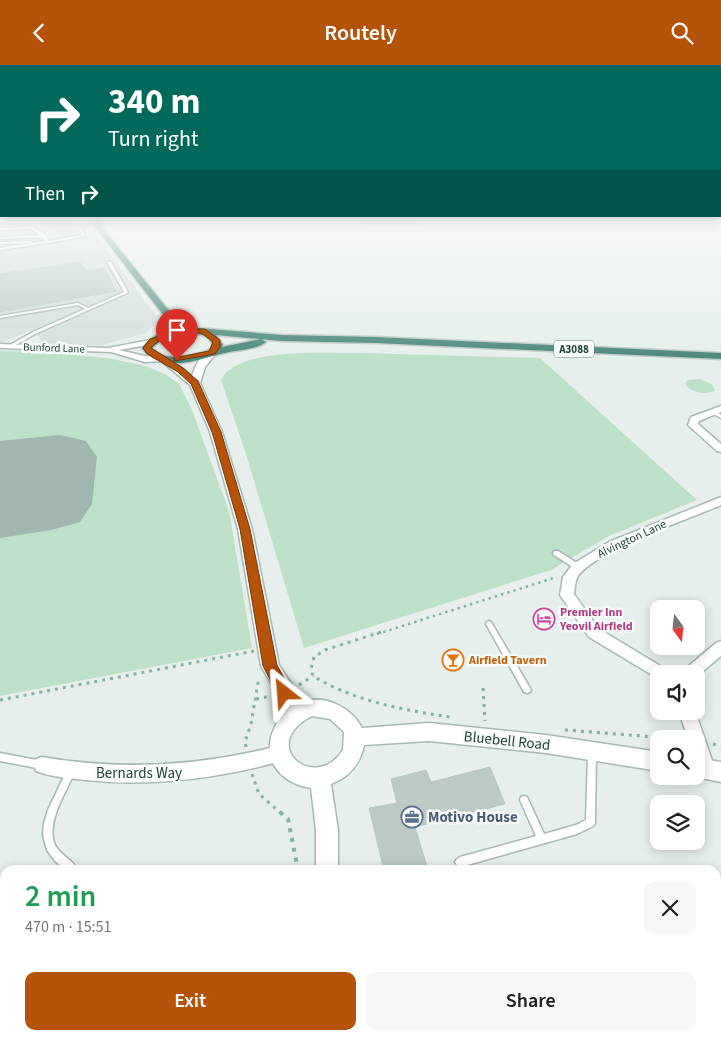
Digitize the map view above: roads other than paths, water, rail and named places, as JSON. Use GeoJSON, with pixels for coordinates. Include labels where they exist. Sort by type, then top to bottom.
{"type":"FeatureCollection","features":[{"type":"Feature","properties":{"kind":"highway","name":"A3088"},"geometry":{"type":"LineString","coordinates":[[128,266],[165,314],[175,332],[214,349],[282,338]]}},
{"type":"Feature","properties":{"kind":"highway"},"geometry":{"type":"LineString","coordinates":[[152,341],[175,332],[201,331],[214,349],[190,359],[163,359],[150,353],[147,348],[165,314],[172,309],[184,319],[213,327],[308,339]]}},
{"type":"Feature","properties":{"kind":"highway","name":"A3088"},"geometry":{"type":"LineString","coordinates":[[165,314],[181,324],[201,331],[282,338],[721,356]]}},
{"type":"Feature","properties":{"kind":"street","name":"Bunford Lane"},"geometry":{"type":"LineString","coordinates":[[108,350],[152,341]]}},
{"type":"Feature","properties":{"kind":"street","name":"Bunford Lane"},"geometry":{"type":"LineString","coordinates":[[0,346],[108,350],[145,359],[163,359]]}},
{"type":"Feature","properties":{"kind":"street"},"geometry":{"type":"LineString","coordinates":[[195,383],[200,367],[214,349]]}},
{"type":"Feature","properties":{"kind":"street"},"geometry":{"type":"LineString","coordinates":[[163,359],[195,383],[224,454],[245,529],[270,666],[284,693],[299,712]]}},
{"type":"Feature","properties":{"kind":"street"},"geometry":{"type":"LineString","coordinates":[[718,412],[694,419],[693,425],[721,449]]}},
{"type":"Feature","properties":{"kind":"street","name":"Alvington Lane"},"geometry":{"type":"LineString","coordinates":[[574,572],[613,545],[721,501]]}},
{"type":"Feature","properties":{"kind":"street"},"geometry":{"type":"LineString","coordinates":[[574,572],[567,595],[594,633],[650,667]]}},
{"type":"Feature","properties":{"kind":"street"},"geometry":{"type":"LineString","coordinates":[[700,665],[721,647]]}},
{"type":"Feature","properties":{"kind":"street"},"geometry":{"type":"LineString","coordinates":[[323,708],[334,711],[344,717],[351,726],[354,748],[346,763],[332,775],[320,778],[306,778],[294,773],[284,765],[278,754],[279,735],[283,725],[299,712],[323,708]]}},
{"type":"Feature","properties":{"kind":"street","name":"Bluebell Road"},"geometry":{"type":"LineString","coordinates":[[354,737],[430,732],[592,751],[650,761]]}},
{"type":"Feature","properties":{"kind":"street","name":"Bernards Way"},"geometry":{"type":"LineString","coordinates":[[42,765],[71,771],[146,775],[196,772],[249,763],[278,754]]}},
{"type":"Feature","properties":{"kind":"street"},"geometry":{"type":"LineString","coordinates":[[320,778],[327,830],[328,865]]}},
{"type":"Feature","properties":{"kind":"lane"},"geometry":{"type":"LineString","coordinates":[[11,347],[34,333],[126,292],[111,266]]}},
{"type":"Feature","properties":{"kind":"lane"},"geometry":{"type":"LineString","coordinates":[[0,317],[78,304],[88,309]]}},
{"type":"Feature","properties":{"kind":"lane"},"geometry":{"type":"LineString","coordinates":[[556,553],[574,572]]}},
{"type":"Feature","properties":{"kind":"lane"},"geometry":{"type":"LineString","coordinates":[[489,624],[527,690]]}},
{"type":"Feature","properties":{"kind":"lane"},"geometry":{"type":"LineString","coordinates":[[460,862],[542,839],[590,823],[592,751]]}},
{"type":"Feature","properties":{"kind":"lane","name":"Bernards Way"},"geometry":{"type":"LineString","coordinates":[[0,757],[42,765]]}},
{"type":"Feature","properties":{"kind":"lane"},"geometry":{"type":"LineString","coordinates":[[66,865],[62,862],[47,841],[48,823],[71,771]]}},
{"type":"Feature","properties":{"kind":"lane"},"geometry":{"type":"LineString","coordinates":[[524,800],[542,839]]}},
{"type":"Feature","properties":{"kind":"place","name":"Premier Inn Yeovil Airfield"},"geometry":{"type":"Point","coordinates":[544,619]}},
{"type":"Feature","properties":{"kind":"place","name":"Airfield Tavern"},"geometry":{"type":"Point","coordinates":[453,660]}},
{"type":"Feature","properties":{"kind":"place","name":"Motivo House"},"geometry":{"type":"Point","coordinates":[412,817]}}]}
